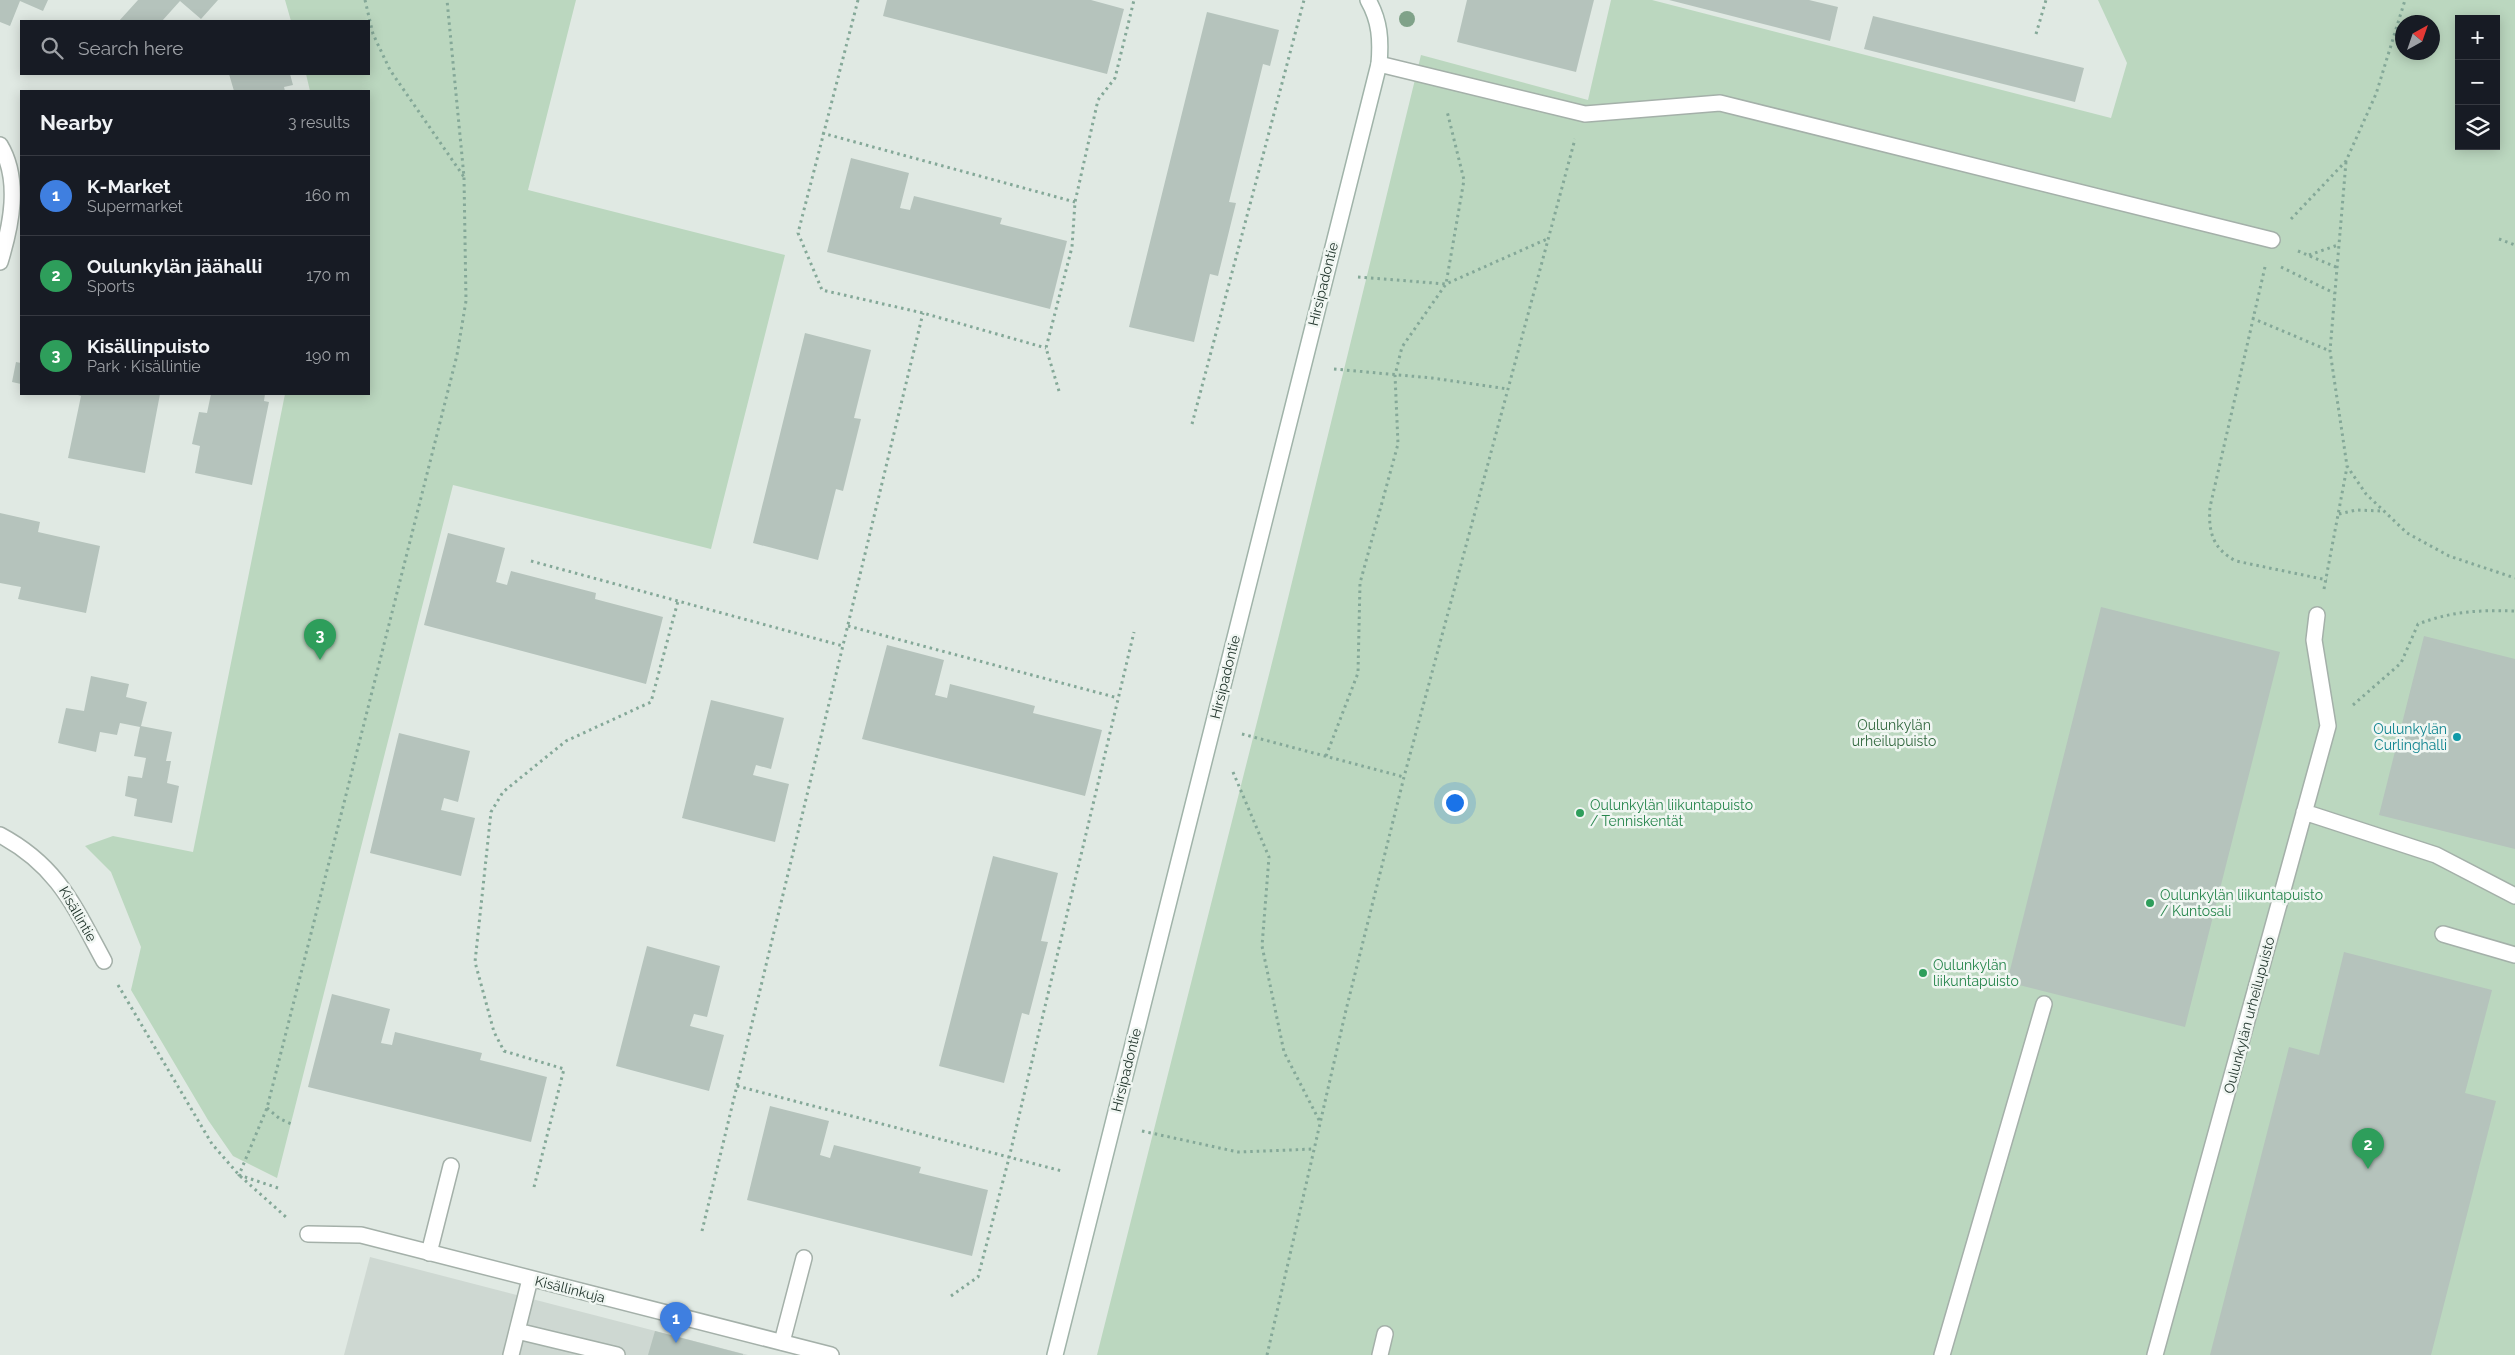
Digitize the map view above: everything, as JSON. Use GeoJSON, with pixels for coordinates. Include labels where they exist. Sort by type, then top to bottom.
{"type":"FeatureCollection","features":[{"type":"Feature","properties":{"kind":"street","name":"Hirsipadontie"},"geometry":{"type":"LineString","coordinates":[[1055,1355],[1379,64],[1381,39],[1376,14],[1368,0]]}},
{"type":"Feature","properties":{"kind":"street"},"geometry":{"type":"LineString","coordinates":[[1379,64],[1584,114],[1720,103],[2272,240]]}},
{"type":"Feature","properties":{"kind":"street"},"geometry":{"type":"LineString","coordinates":[[0,145],[12,180],[12,208],[0,262]]}},
{"type":"Feature","properties":{"kind":"street","name":"Oulunkylän urheilupuisto"},"geometry":{"type":"LineString","coordinates":[[2155,1355],[2328,726],[2314,640],[2317,615]]}},
{"type":"Feature","properties":{"kind":"street"},"geometry":{"type":"LineString","coordinates":[[2304,812],[2436,855],[2515,896]]}},
{"type":"Feature","properties":{"kind":"street","name":"Kisällintie"},"geometry":{"type":"LineString","coordinates":[[0,835],[37,859],[60,882],[104,961]]}},
{"type":"Feature","properties":{"kind":"street"},"geometry":{"type":"LineString","coordinates":[[2443,934],[2515,955]]}},
{"type":"Feature","properties":{"kind":"street"},"geometry":{"type":"LineString","coordinates":[[1942,1355],[2044,1004]]}},
{"type":"Feature","properties":{"kind":"street"},"geometry":{"type":"LineString","coordinates":[[429,1252],[452,1166]]}},
{"type":"Feature","properties":{"kind":"street","name":"Kisällinkuja"},"geometry":{"type":"LineString","coordinates":[[308,1234],[361,1235],[831,1355]]}},
{"type":"Feature","properties":{"kind":"street"},"geometry":{"type":"LineString","coordinates":[[782,1342],[804,1258]]}},
{"type":"Feature","properties":{"kind":"street"},"geometry":{"type":"LineString","coordinates":[[512,1355],[530,1279]]}},
{"type":"Feature","properties":{"kind":"street"},"geometry":{"type":"LineString","coordinates":[[517,1331],[617,1355]]}},
{"type":"Feature","properties":{"kind":"street"},"geometry":{"type":"LineString","coordinates":[[1380,1355],[1385,1334]]}},
{"type":"Feature","properties":{"kind":"path"},"geometry":{"type":"LineString","coordinates":[[365,0],[370,20]]}},
{"type":"Feature","properties":{"kind":"path"},"geometry":{"type":"LineString","coordinates":[[239,1175],[267,1108],[457,355],[466,301],[464,177],[447,0]]}},
{"type":"Feature","properties":{"kind":"path"},"geometry":{"type":"LineString","coordinates":[[858,0],[822,133],[798,233],[822,290],[923,313],[1046,348]]}},
{"type":"Feature","properties":{"kind":"path"},"geometry":{"type":"LineString","coordinates":[[1059,390],[1046,348],[1072,247],[1075,202],[1098,100],[1115,78],[1134,0]]}},
{"type":"Feature","properties":{"kind":"path"},"geometry":{"type":"LineString","coordinates":[[1192,424],[1304,0]]}},
{"type":"Feature","properties":{"kind":"path"},"geometry":{"type":"LineString","coordinates":[[2036,34],[2046,0]]}},
{"type":"Feature","properties":{"kind":"path"},"geometry":{"type":"LineString","coordinates":[[2317,615],[2327,580],[2348,466],[2330,351],[2346,161],[2376,94],[2405,0]]}},
{"type":"Feature","properties":{"kind":"path"},"geometry":{"type":"LineString","coordinates":[[370,21],[373,34],[390,70],[464,177]]}},
{"type":"Feature","properties":{"kind":"path"},"geometry":{"type":"LineString","coordinates":[[1326,756],[1358,673],[1360,583],[1398,444],[1395,375],[1402,347],[1446,284],[1464,180],[1447,108]]}},
{"type":"Feature","properties":{"kind":"path"},"geometry":{"type":"LineString","coordinates":[[1267,1355],[1348,1001],[1404,777],[1547,239],[1574,141],[1584,114]]}},
{"type":"Feature","properties":{"kind":"path"},"geometry":{"type":"LineString","coordinates":[[822,133],[1075,202]]}},
{"type":"Feature","properties":{"kind":"path"},"geometry":{"type":"LineString","coordinates":[[2327,580],[2236,561],[2225,555],[2212,538],[2208,525],[2210,507],[2252,318],[2272,240],[2346,161]]}},
{"type":"Feature","properties":{"kind":"path"},"geometry":{"type":"LineString","coordinates":[[1358,278],[1446,284],[1547,239]]}},
{"type":"Feature","properties":{"kind":"path"},"geometry":{"type":"LineString","coordinates":[[2499,239],[2515,245]]}},
{"type":"Feature","properties":{"kind":"path"},"geometry":{"type":"LineString","coordinates":[[2272,240],[2336,267]]}},
{"type":"Feature","properties":{"kind":"path"},"geometry":{"type":"LineString","coordinates":[[2308,256],[2338,245]]}},
{"type":"Feature","properties":{"kind":"path"},"geometry":{"type":"LineString","coordinates":[[2267,261],[2334,293]]}},
{"type":"Feature","properties":{"kind":"path"},"geometry":{"type":"LineString","coordinates":[[702,1231],[923,313]]}},
{"type":"Feature","properties":{"kind":"path"},"geometry":{"type":"LineString","coordinates":[[2252,318],[2330,351]]}},
{"type":"Feature","properties":{"kind":"path"},"geometry":{"type":"LineString","coordinates":[[1334,369],[1508,389]]}},
{"type":"Feature","properties":{"kind":"path"},"geometry":{"type":"LineString","coordinates":[[2348,466],[2366,494],[2407,533],[2449,556],[2515,578]]}},
{"type":"Feature","properties":{"kind":"path"},"geometry":{"type":"LineString","coordinates":[[2339,514],[2356,510],[2384,512]]}},
{"type":"Feature","properties":{"kind":"path"},"geometry":{"type":"LineString","coordinates":[[531,561],[843,646]]}},
{"type":"Feature","properties":{"kind":"path"},"geometry":{"type":"LineString","coordinates":[[534,1188],[564,1069],[504,1050],[494,1032],[475,962],[491,812],[503,792],[566,741],[651,702],[678,600]]}},
{"type":"Feature","properties":{"kind":"path"},"geometry":{"type":"LineString","coordinates":[[2328,726],[2401,663],[2418,624],[2446,613],[2476,610],[2515,612]]}},
{"type":"Feature","properties":{"kind":"path"},"geometry":{"type":"LineString","coordinates":[[848,626],[1118,698]]}},
{"type":"Feature","properties":{"kind":"path"},"geometry":{"type":"LineString","coordinates":[[951,1296],[978,1277],[1009,1158],[1134,632]]}},
{"type":"Feature","properties":{"kind":"path"},"geometry":{"type":"LineString","coordinates":[[1242,734],[1404,777]]}},
{"type":"Feature","properties":{"kind":"path"},"geometry":{"type":"LineString","coordinates":[[1233,772],[1269,857],[1262,946],[1284,1052],[1320,1123]]}},
{"type":"Feature","properties":{"kind":"path"},"geometry":{"type":"LineString","coordinates":[[104,961],[212,1144],[239,1175],[277,1211],[308,1234]]}},
{"type":"Feature","properties":{"kind":"path"},"geometry":{"type":"LineString","coordinates":[[737,1086],[1062,1171]]}},
{"type":"Feature","properties":{"kind":"path"},"geometry":{"type":"LineString","coordinates":[[267,1108],[280,1119],[294,1125]]}},
{"type":"Feature","properties":{"kind":"path"},"geometry":{"type":"LineString","coordinates":[[1142,1131],[1238,1152],[1314,1149]]}},
{"type":"Feature","properties":{"kind":"path"},"geometry":{"type":"LineString","coordinates":[[239,1175],[278,1188]]}},
{"type":"Feature","properties":{"kind":"shaded area"},"geometry":{"type":"Polygon","coordinates":[[[370,1257],[748,1355],[344,1355],[370,1257]]]}},
{"type":"Feature","properties":{"kind":"green space"},"geometry":{"type":"Polygon","coordinates":[[[285,0],[576,0],[528,190],[785,255],[711,549],[453,485],[277,1178],[233,1156],[208,1120],[131,990],[141,947],[111,872],[85,846],[113,836],[193,852],[285,395],[370,395],[370,90],[310,90],[306,75],[370,75],[370,20],[291,20],[285,0]]]}},
{"type":"Feature","properties":{"kind":"green space","name":"Oulunkylän liikuntapuisto"},"geometry":{"type":"Polygon","coordinates":[[[1611,0],[1652,0],[2111,118],[2127,63],[2098,0],[2515,0],[2515,1355],[1097,1355],[1279,635],[1421,55],[1588,100],[1611,0]]]}},
{"type":"Feature","properties":{"kind":"building"},"geometry":{"type":"Polygon","coordinates":[[[0,0],[48,0],[43,11],[20,1],[10,26],[0,22],[0,0]]]}},
{"type":"Feature","properties":{"kind":"building"},"geometry":{"type":"Polygon","coordinates":[[[138,0],[218,0],[201,19],[180,1],[163,20],[120,20],[138,0]]]}},
{"type":"Feature","properties":{"kind":"building"},"geometry":{"type":"Polygon","coordinates":[[[887,0],[1091,0],[1124,9],[1107,74],[883,16],[887,0]]]}},
{"type":"Feature","properties":{"kind":"building"},"geometry":{"type":"Polygon","coordinates":[[[1467,0],[1594,0],[1576,72],[1457,42],[1467,0]]]}},
{"type":"Feature","properties":{"kind":"building"},"geometry":{"type":"Polygon","coordinates":[[[1669,0],[1809,0],[1838,7],[1830,41],[1669,0]]]}},
{"type":"Feature","properties":{"kind":"building"},"geometry":{"type":"Polygon","coordinates":[[[1207,12],[1279,30],[1270,66],[1263,64],[1229,202],[1236,203],[1218,276],[1210,274],[1194,342],[1129,327],[1207,12]]]}},
{"type":"Feature","properties":{"kind":"building"},"geometry":{"type":"Polygon","coordinates":[[[1873,16],[2084,68],[2075,102],[1864,49],[1873,16]]]}},
{"type":"Feature","properties":{"kind":"building"},"geometry":{"type":"Polygon","coordinates":[[[229,75],[290,75],[293,85],[284,87],[285,90],[234,90],[229,75]]]}},
{"type":"Feature","properties":{"kind":"building"},"geometry":{"type":"Polygon","coordinates":[[[851,158],[909,173],[900,208],[910,210],[914,196],[1002,218],[1000,224],[1067,241],[1050,309],[827,252],[851,158]]]}},
{"type":"Feature","properties":{"kind":"building"},"geometry":{"type":"Polygon","coordinates":[[[805,333],[871,350],[854,418],[861,419],[843,491],[836,489],[818,560],[753,543],[805,333]]]}},
{"type":"Feature","properties":{"kind":"building"},"geometry":{"type":"Polygon","coordinates":[[[16,362],[20,363],[20,384],[12,382],[16,362]]]}},
{"type":"Feature","properties":{"kind":"building"},"geometry":{"type":"Polygon","coordinates":[[[78,395],[160,395],[145,473],[68,458],[81,396],[78,395]]]}},
{"type":"Feature","properties":{"kind":"building"},"geometry":{"type":"Polygon","coordinates":[[[211,395],[265,395],[264,401],[269,402],[252,485],[195,473],[200,446],[192,444],[199,412],[207,413],[211,395]]]}},
{"type":"Feature","properties":{"kind":"building"},"geometry":{"type":"Polygon","coordinates":[[[0,513],[40,522],[38,532],[100,546],[86,613],[18,599],[21,587],[0,583],[0,513]]]}},
{"type":"Feature","properties":{"kind":"building"},"geometry":{"type":"Polygon","coordinates":[[[448,533],[505,548],[496,582],[507,585],[511,571],[596,593],[595,599],[663,617],[646,684],[424,625],[448,533]]]}},
{"type":"Feature","properties":{"kind":"building"},"geometry":{"type":"Polygon","coordinates":[[[2101,607],[2280,652],[2185,1027],[2007,982],[2101,607]]]}},
{"type":"Feature","properties":{"kind":"building","name":"Oulunkylän Curlinghalli"},"geometry":{"type":"Polygon","coordinates":[[[2424,636],[2515,659],[2515,849],[2379,815],[2424,636]]]}},
{"type":"Feature","properties":{"kind":"building"},"geometry":{"type":"Polygon","coordinates":[[[887,645],[944,660],[935,695],[947,698],[950,684],[1035,706],[1033,713],[1102,730],[1085,796],[862,739],[887,645]]]}},
{"type":"Feature","properties":{"kind":"building"},"geometry":{"type":"Polygon","coordinates":[[[91,676],[129,684],[126,697],[147,702],[141,726],[172,732],[166,761],[171,761],[167,783],[179,786],[172,823],[134,816],[137,799],[125,796],[128,776],[142,778],[146,758],[134,756],[140,727],[120,723],[117,735],[100,732],[96,752],[58,743],[66,708],[84,711],[91,676]]]}},
{"type":"Feature","properties":{"kind":"building"},"geometry":{"type":"Polygon","coordinates":[[[711,700],[784,718],[771,769],[756,765],[753,775],[789,784],[775,842],[682,818],[711,700]]]}},
{"type":"Feature","properties":{"kind":"building"},"geometry":{"type":"Polygon","coordinates":[[[399,733],[470,751],[458,802],[444,798],[441,810],[475,818],[461,876],[370,853],[399,733]]]}},
{"type":"Feature","properties":{"kind":"building"},"geometry":{"type":"Polygon","coordinates":[[[993,856],[1058,873],[1041,941],[1048,942],[1029,1015],[1022,1013],[1004,1083],[939,1066],[993,856]]]}},
{"type":"Feature","properties":{"kind":"building"},"geometry":{"type":"Polygon","coordinates":[[[647,946],[720,966],[707,1017],[694,1014],[690,1026],[724,1035],[709,1091],[616,1066],[647,946]]]}},
{"type":"Feature","properties":{"kind":"building"},"geometry":{"type":"Polygon","coordinates":[[[2344,952],[2492,990],[2465,1093],[2496,1101],[2431,1355],[2210,1355],[2289,1047],[2319,1055],[2344,952]]]}},
{"type":"Feature","properties":{"kind":"building"},"geometry":{"type":"Polygon","coordinates":[[[332,994],[390,1009],[381,1043],[392,1045],[395,1032],[482,1053],[480,1060],[547,1077],[531,1142],[308,1087],[332,994]]]}},
{"type":"Feature","properties":{"kind":"building"},"geometry":{"type":"Polygon","coordinates":[[[770,1106],[829,1121],[820,1155],[830,1158],[834,1145],[921,1167],[919,1173],[988,1190],[972,1256],[747,1200],[770,1106]]]}},
{"type":"Feature","properties":{"kind":"building"},"geometry":{"type":"Polygon","coordinates":[[[655,1331],[743,1354],[743,1355],[648,1355],[655,1331]]]}},
{"type":"Feature","properties":{"kind":"place","name":"Kisällinpuisto"},"geometry":{"type":"Point","coordinates":[320,660]}},
{"type":"Feature","properties":{"kind":"place","name":"Oulunkylän Curlinghalli"},"geometry":{"type":"Point","coordinates":[2457,737]}},
{"type":"Feature","properties":{"kind":"place","name":"Oulunkylän liikuntapuisto / Tenniskentät"},"geometry":{"type":"Point","coordinates":[1580,813]}},
{"type":"Feature","properties":{"kind":"place","name":"Oulunkylän liikuntapuisto / Kuntosali"},"geometry":{"type":"Point","coordinates":[2150,903]}},
{"type":"Feature","properties":{"kind":"place","name":"Oulunkylän liikuntapuisto"},"geometry":{"type":"Point","coordinates":[1923,973]}},
{"type":"Feature","properties":{"kind":"place","name":"Oulunkylän jäähalli"},"geometry":{"type":"Point","coordinates":[2368,1169]}},
{"type":"Feature","properties":{"kind":"place","name":"K-Market"},"geometry":{"type":"Point","coordinates":[676,1343]}}]}
